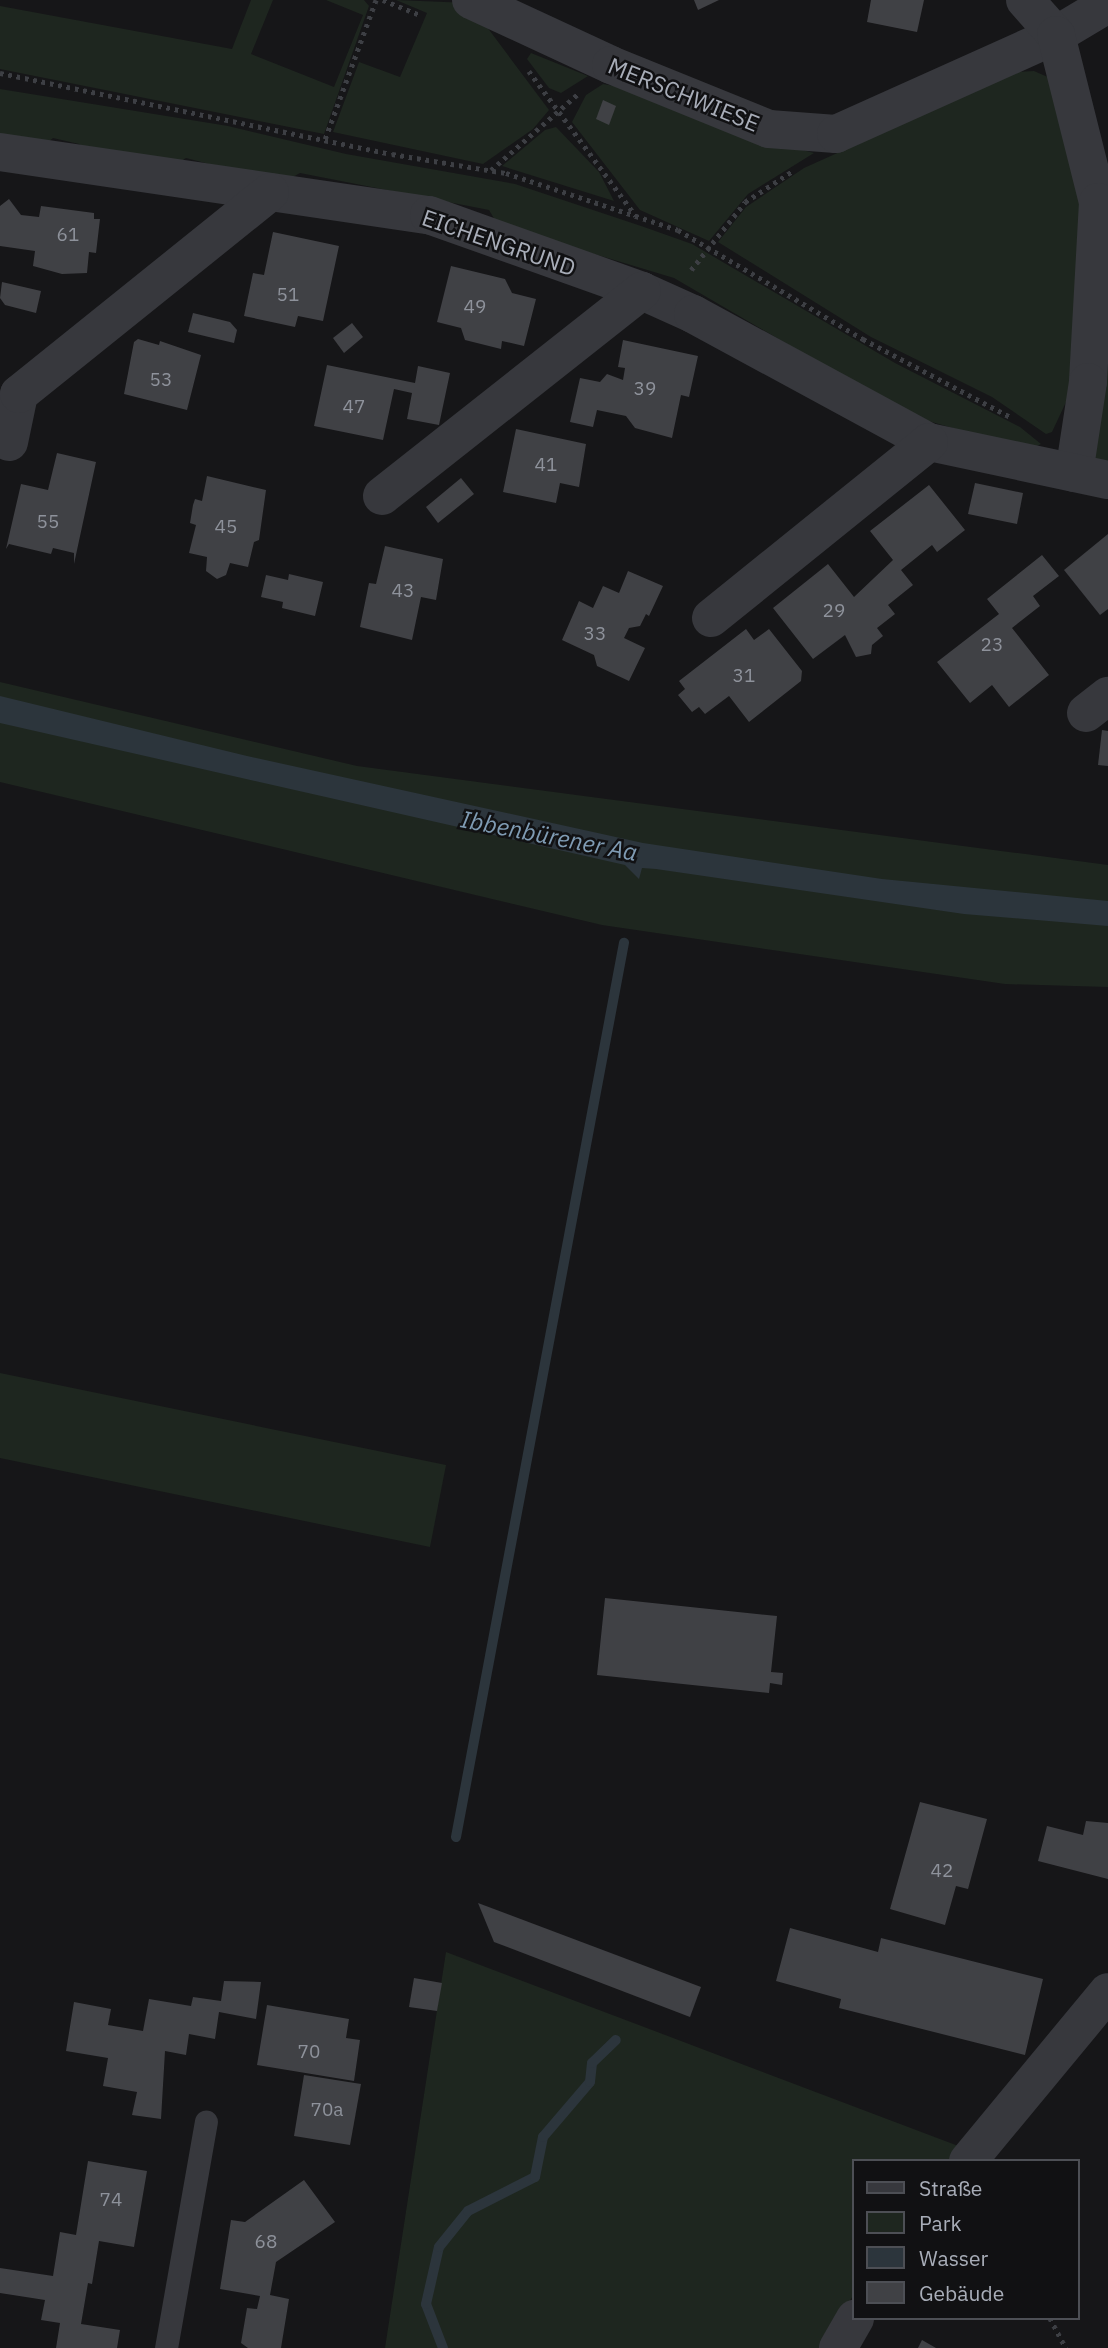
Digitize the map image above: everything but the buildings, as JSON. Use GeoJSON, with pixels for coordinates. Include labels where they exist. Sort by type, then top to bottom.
{"type":"FeatureCollection","features":[{"type":"Feature","properties":{"kind":"street","name":"MERSCHWIESE"},"geometry":{"type":"LineString","coordinates":[[471,0],[611,65],[769,129],[836,134],[1056,35]]}},
{"type":"Feature","properties":{"kind":"street","name":"EICHENGRUND"},"geometry":{"type":"LineString","coordinates":[[0,152],[429,215],[642,291],[929,442],[1091,477],[1088,382],[1098,202],[1056,35],[1025,0]]}},
{"type":"Feature","properties":{"kind":"street"},"geometry":{"type":"LineString","coordinates":[[1056,35],[1108,4]]}},
{"type":"Feature","properties":{"kind":"street"},"geometry":{"type":"LineString","coordinates":[[9,442],[19,394],[270,192]]}},
{"type":"Feature","properties":{"kind":"street"},"geometry":{"type":"LineString","coordinates":[[382,496],[642,291]]}},
{"type":"Feature","properties":{"kind":"street"},"geometry":{"type":"LineString","coordinates":[[711,618],[929,442]]}},
{"type":"Feature","properties":{"kind":"street"},"geometry":{"type":"LineString","coordinates":[[970,2159],[1108,1992]]}},
{"type":"Feature","properties":{"kind":"street"},"geometry":{"type":"LineString","coordinates":[[838,2348],[854,2320]]}},
{"type":"Feature","properties":{"kind":"lane"},"geometry":{"type":"LineString","coordinates":[[166,2348],[206,2122]]}},
{"type":"Feature","properties":{"kind":"path"},"geometry":{"type":"LineString","coordinates":[[325,139],[376,0]]}},
{"type":"Feature","properties":{"kind":"path"},"geometry":{"type":"LineString","coordinates":[[383,0],[418,15]]}},
{"type":"Feature","properties":{"kind":"path"},"geometry":{"type":"LineString","coordinates":[[490,171],[611,65]]}},
{"type":"Feature","properties":{"kind":"path"},"geometry":{"type":"LineString","coordinates":[[526,68],[637,216]]}},
{"type":"Feature","properties":{"kind":"path"},"geometry":{"type":"LineString","coordinates":[[642,291],[678,281],[701,261],[745,202],[818,156],[836,134]]}},
{"type":"Feature","properties":{"kind":"path"},"geometry":{"type":"LineString","coordinates":[[1050,2320],[1066,2348]]}},
{"type":"Feature","properties":{"kind":"green space"},"geometry":{"type":"Polygon","coordinates":[[[251,0],[273,0],[251,54],[334,87],[363,15],[326,0],[364,0],[369,6],[324,134],[0,69],[0,6],[232,49],[251,0]]]}},
{"type":"Feature","properties":{"kind":"green space"},"geometry":{"type":"Polygon","coordinates":[[[396,0],[469,3],[549,110],[533,129],[483,164],[333,132],[359,62],[400,77],[427,13],[396,0]]]}},
{"type":"Feature","properties":{"kind":"green space"},"geometry":{"type":"Polygon","coordinates":[[[531,53],[588,76],[561,93],[549,88],[527,59],[531,53]]]}},
{"type":"Feature","properties":{"kind":"green space"},"geometry":{"type":"Polygon","coordinates":[[[1034,71],[1050,78],[1083,213],[1080,317],[1067,400],[1052,432],[1046,434],[992,397],[871,337],[718,242],[746,207],[804,168],[1017,72],[1034,71]]]}},
{"type":"Feature","properties":{"kind":"green space"},"geometry":{"type":"Polygon","coordinates":[[[603,84],[621,87],[765,140],[814,153],[748,194],[709,241],[640,210],[572,122],[586,95],[603,84]]]}},
{"type":"Feature","properties":{"kind":"green space"},"geometry":{"type":"Polygon","coordinates":[[[0,89],[228,126],[346,154],[515,184],[644,227],[692,244],[895,363],[1020,427],[1041,444],[1029,450],[911,416],[674,278],[498,225],[489,210],[300,173],[282,183],[186,158],[168,169],[109,164],[79,144],[53,138],[36,152],[0,138],[0,89]]]}},
{"type":"Feature","properties":{"kind":"green space"},"geometry":{"type":"Polygon","coordinates":[[[556,127],[599,172],[614,201],[502,166],[545,130],[556,127]]]}},
{"type":"Feature","properties":{"kind":"green space"},"geometry":{"type":"Polygon","coordinates":[[[1108,347],[1108,464],[1090,458],[1108,347]]]}},
{"type":"Feature","properties":{"kind":"green space"},"geometry":{"type":"Polygon","coordinates":[[[0,682],[357,766],[1108,865],[1108,987],[1005,984],[602,925],[0,782],[0,682]]]}},
{"type":"Feature","properties":{"kind":"green space"},"geometry":{"type":"Polygon","coordinates":[[[0,1373],[446,1465],[430,1547],[0,1458],[0,1373]]]}},
{"type":"Feature","properties":{"kind":"green space"},"geometry":{"type":"Polygon","coordinates":[[[446,1952],[961,2147],[952,2159],[852,2159],[852,2297],[821,2348],[385,2348],[446,1952]]]}},
{"type":"Feature","properties":{"kind":"water","name":"Ibbenbürener Aa"},"geometry":{"type":"Polygon","coordinates":[[[0,696],[247,756],[643,843],[882,879],[1108,901],[1108,926],[964,914],[656,869],[642,868],[639,879],[625,865],[0,723],[0,696]]]}},
{"type":"Feature","properties":{"kind":"waterway"},"geometry":{"type":"LineString","coordinates":[[456,1837],[624,943]]}},
{"type":"Feature","properties":{"kind":"waterway"},"geometry":{"type":"LineString","coordinates":[[443,2348],[426,2304],[439,2247],[468,2211],[535,2177],[543,2137],[590,2082],[592,2063],[616,2040]]}}]}
